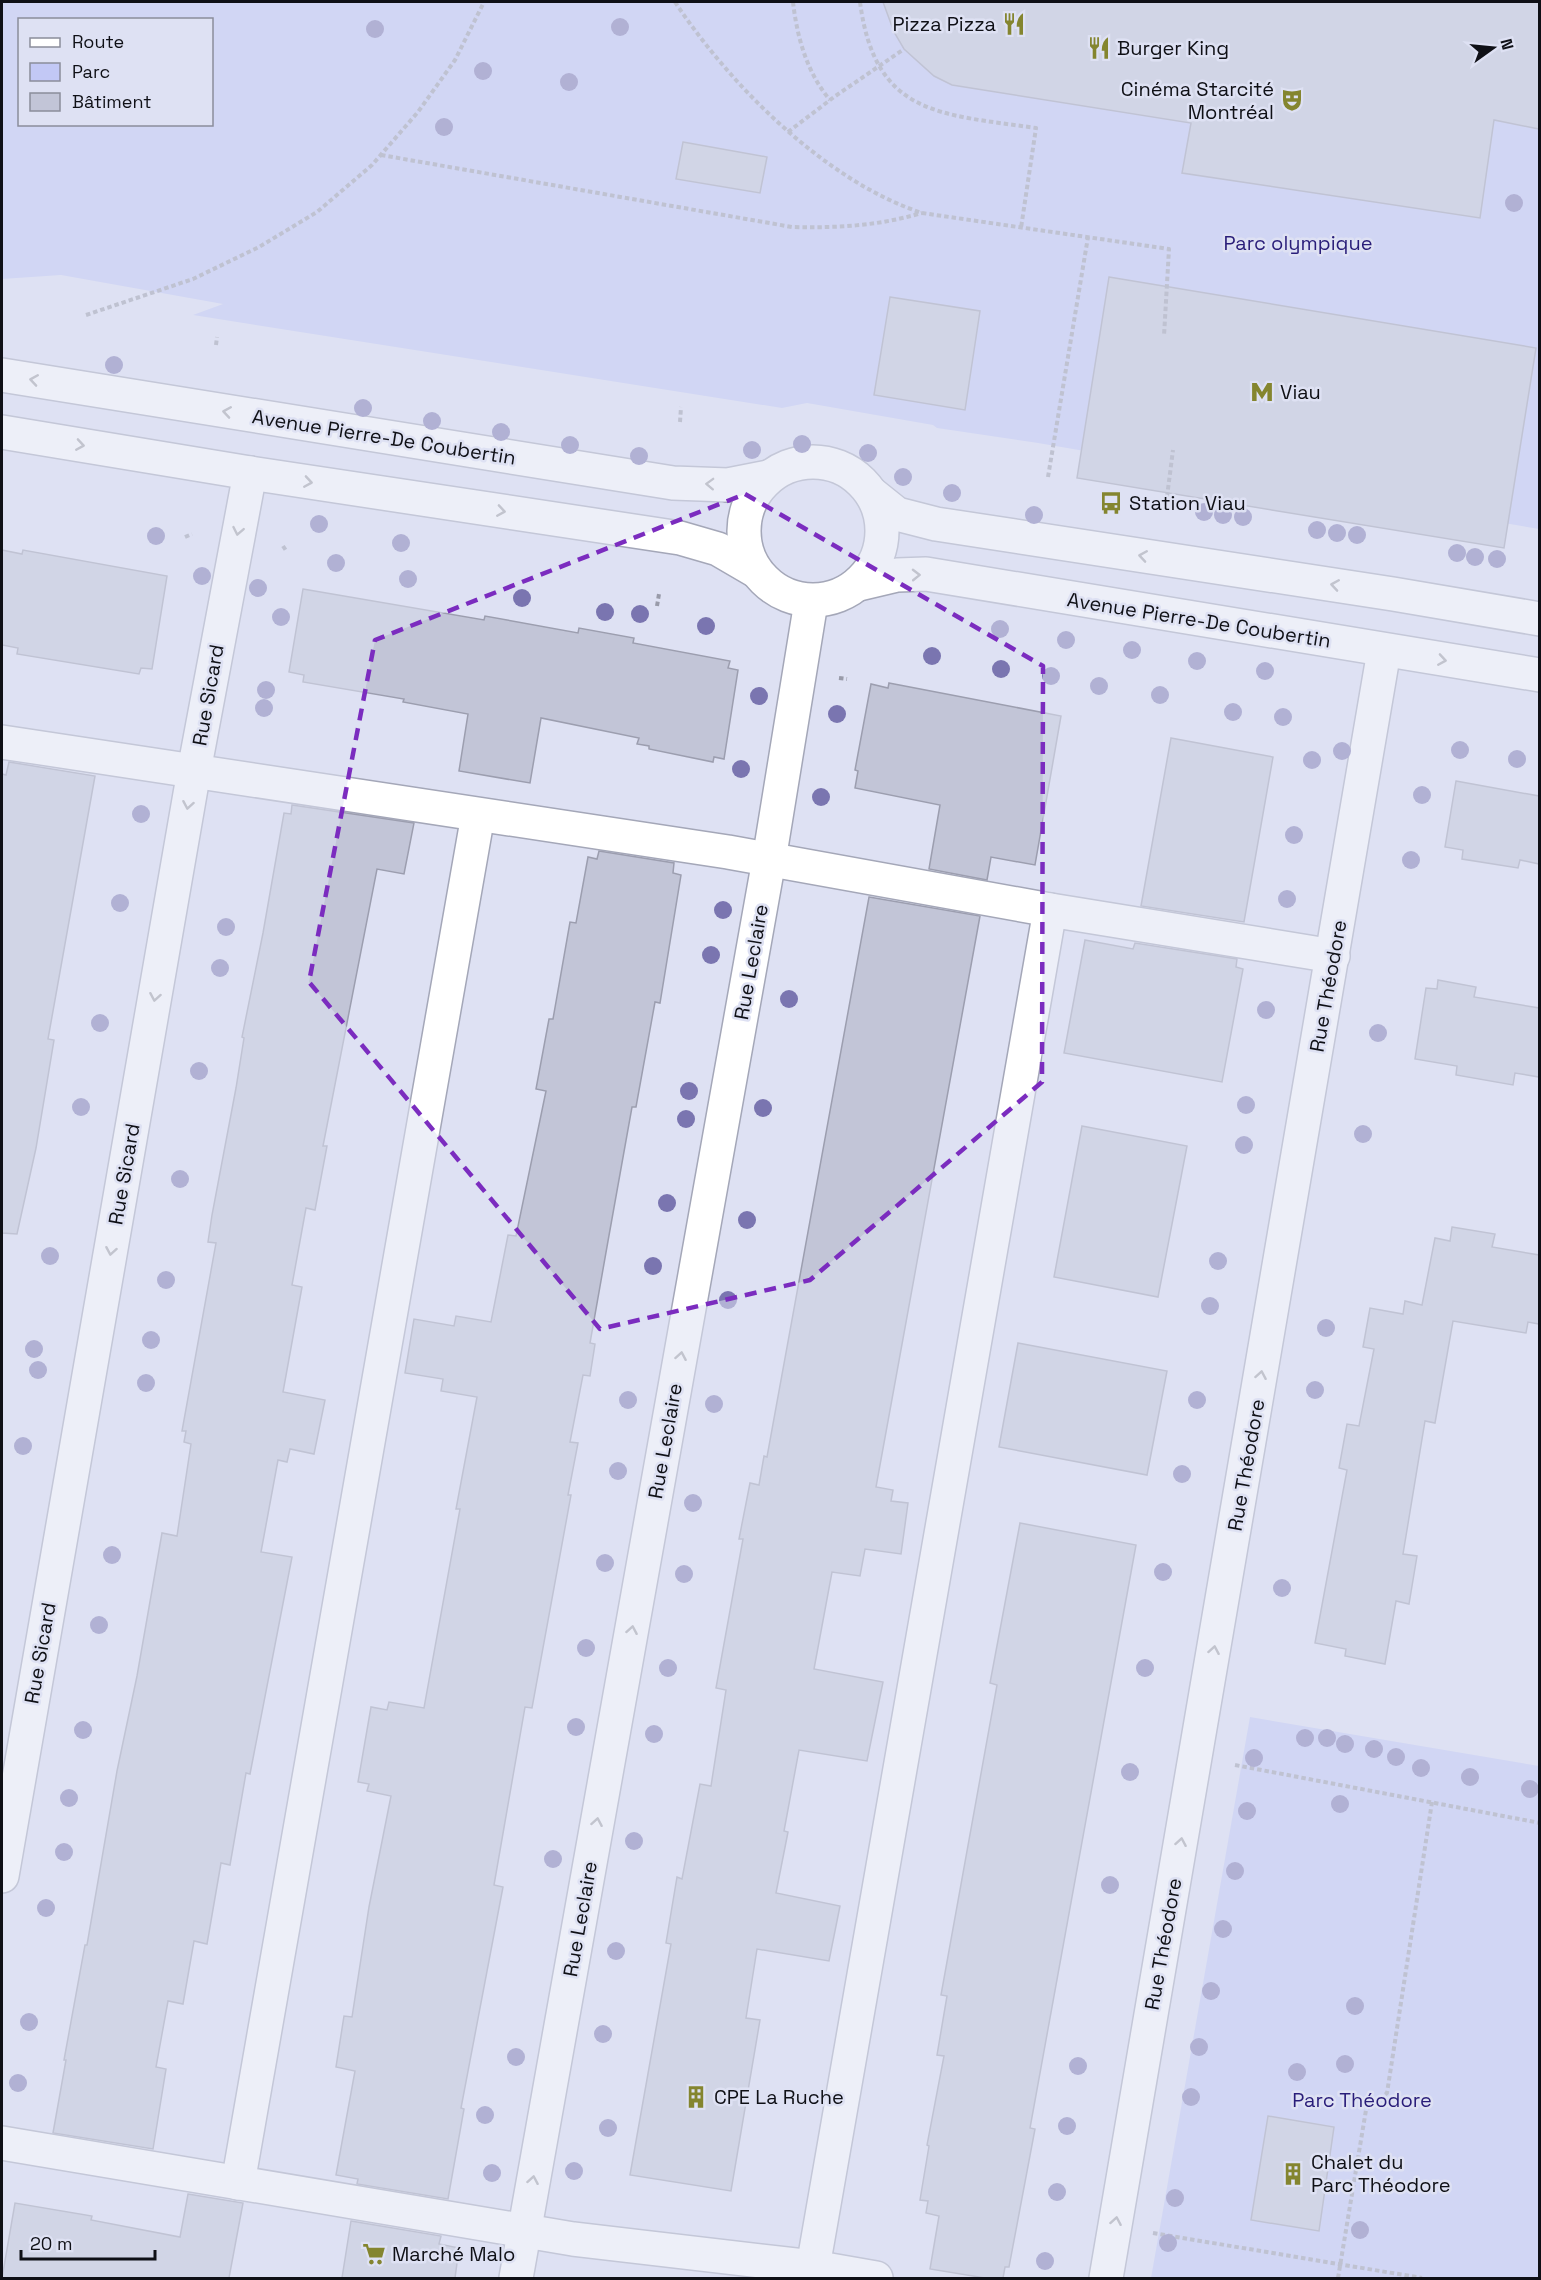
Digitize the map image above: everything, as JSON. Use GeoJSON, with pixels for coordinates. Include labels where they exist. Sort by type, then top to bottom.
{"type":"FeatureCollection","features":[{"type":"Feature","properties":{"kind":"street","name":"Avenue Pierre-De Coubertin"},"geometry":{"type":"LineString","coordinates":[[2,375],[673,483],[729,485],[768,477]]}},
{"type":"Feature","properties":{"kind":"street"},"geometry":{"type":"LineString","coordinates":[[2,432],[250,473],[680,538],[718,549],[754,570],[768,585],[793,598],[811,602],[830,600],[847,593],[859,584],[874,566],[881,543],[881,517],[872,494]]}},
{"type":"Feature","properties":{"kind":"street"},"geometry":{"type":"LineString","coordinates":[[754,570],[744,547],[744,518],[752,496],[768,477],[789,465],[811,461],[834,465],[855,476],[872,494],[897,514],[936,524],[1393,594],[1539,619]]}},
{"type":"Feature","properties":{"kind":"street","name":"Rue Sicard"},"geometry":{"type":"LineString","coordinates":[[2,1876],[194,771],[250,473]]}},
{"type":"Feature","properties":{"kind":"street","name":"Avenue Pierre-De Coubertin"},"geometry":{"type":"LineString","coordinates":[[859,584],[897,575],[926,574],[1539,675]]}},
{"type":"Feature","properties":{"kind":"street","name":"Rue Leclaire"},"geometry":{"type":"LineString","coordinates":[[516,2278],[769,860],[811,602]]}},
{"type":"Feature","properties":{"kind":"street","name":"Rue Théodore"},"geometry":{"type":"LineString","coordinates":[[1106,2278],[1384,651]]}},
{"type":"Feature","properties":{"kind":"street"},"geometry":{"type":"LineString","coordinates":[[2,742],[769,860],[1050,910],[1333,956]]}},
{"type":"Feature","properties":{"kind":"street"},"geometry":{"type":"LineString","coordinates":[[238,2183],[477,815]]}},
{"type":"Feature","properties":{"kind":"street"},"geometry":{"type":"LineString","coordinates":[[813,2267],[1050,910]]}},
{"type":"Feature","properties":{"kind":"street"},"geometry":{"type":"LineString","coordinates":[[2,2143],[573,2239],[813,2267],[876,2278]]}},
{"type":"Feature","properties":{"kind":"path"},"geometry":{"type":"LineString","coordinates":[[86,315],[193,279],[259,247],[317,212],[372,165],[418,112],[455,60],[484,2]]}},
{"type":"Feature","properties":{"kind":"path"},"geometry":{"type":"LineString","coordinates":[[675,2],[694,31],[743,88],[788,132],[842,173],[894,204],[922,213],[1168,249],[1164,336]]}},
{"type":"Feature","properties":{"kind":"path"},"geometry":{"type":"LineString","coordinates":[[793,2],[801,46],[817,85],[830,100]]}},
{"type":"Feature","properties":{"kind":"path"},"geometry":{"type":"LineString","coordinates":[[860,2],[865,33],[878,66],[901,92],[932,110],[951,116],[1035,128],[1021,228]]}},
{"type":"Feature","properties":{"kind":"path"},"geometry":{"type":"LineString","coordinates":[[788,132],[904,49]]}},
{"type":"Feature","properties":{"kind":"path"},"geometry":{"type":"LineString","coordinates":[[381,155],[792,227],[840,228],[890,222],[922,213]]}},
{"type":"Feature","properties":{"kind":"path"},"geometry":{"type":"LineString","coordinates":[[1048,477],[1088,237]]}},
{"type":"Feature","properties":{"kind":"path"},"geometry":{"type":"LineString","coordinates":[[216,345],[217,337]]}},
{"type":"Feature","properties":{"kind":"path"},"geometry":{"type":"LineString","coordinates":[[680,422],[681,407]]}},
{"type":"Feature","properties":{"kind":"path"},"geometry":{"type":"LineString","coordinates":[[1167,497],[1173,450]]}},
{"type":"Feature","properties":{"kind":"path"},"geometry":{"type":"LineString","coordinates":[[186,537],[192,534]]}},
{"type":"Feature","properties":{"kind":"path"},"geometry":{"type":"LineString","coordinates":[[283,546],[287,552]]}},
{"type":"Feature","properties":{"kind":"path"},"geometry":{"type":"LineString","coordinates":[[657,606],[659,594]]}},
{"type":"Feature","properties":{"kind":"path"},"geometry":{"type":"LineString","coordinates":[[1235,1765],[1539,1824]]}},
{"type":"Feature","properties":{"kind":"path"},"geometry":{"type":"LineString","coordinates":[[1338,2278],[1366,2110],[1387,2093],[1432,1802]]}},
{"type":"Feature","properties":{"kind":"path"},"geometry":{"type":"LineString","coordinates":[[1152,2233],[1422,2278]]}},
{"type":"Feature","properties":{"kind":"highlighted area"},"geometry":{"type":"Polygon","coordinates":[[[745,494],[1043,666],[1042,1082],[810,1280],[600,1329],[309,982],[375,640],[745,494]]]}},
{"type":"Feature","properties":{"kind":"green space","name":"Parc olympique"},"geometry":{"type":"Polygon","coordinates":[[[2,2],[1539,2],[1539,529],[1038,443],[937,428],[933,425],[807,403],[782,408],[193,315],[223,304],[61,275],[2,279],[2,2]]]}},
{"type":"Feature","properties":{"kind":"green space","name":"Parc Théodore"},"geometry":{"type":"Polygon","coordinates":[[[1250,1717],[1539,1766],[1539,2278],[1151,2278],[1250,1717]]]}},
{"type":"Feature","properties":{"kind":"building","name":"Cinéma Starcité Montréal"},"geometry":{"type":"Polygon","coordinates":[[[883,2],[1539,2],[1539,129],[1494,120],[1480,218],[1182,173],[1191,123],[952,85],[934,76],[904,49],[894,32],[883,2]]]}},
{"type":"Feature","properties":{"kind":"building"},"geometry":{"type":"Polygon","coordinates":[[[683,142],[767,157],[760,193],[676,179],[683,142]]]}},
{"type":"Feature","properties":{"kind":"building"},"geometry":{"type":"Polygon","coordinates":[[[1109,277],[1536,348],[1504,548],[1077,478],[1109,277]]]}},
{"type":"Feature","properties":{"kind":"building"},"geometry":{"type":"Polygon","coordinates":[[[890,297],[980,311],[965,410],[874,395],[890,297]]]}},
{"type":"Feature","properties":{"kind":"building"},"geometry":{"type":"Polygon","coordinates":[[[2,550],[22,554],[23,550],[167,576],[152,669],[141,668],[139,674],[17,654],[18,648],[2,645],[2,550]]]}},
{"type":"Feature","properties":{"kind":"building"},"geometry":{"type":"Polygon","coordinates":[[[303,589],[484,620],[485,616],[578,633],[579,628],[634,638],[633,643],[730,661],[728,668],[738,670],[724,759],[714,757],[713,762],[649,749],[649,746],[637,744],[639,738],[541,718],[530,783],[459,771],[468,714],[403,702],[404,699],[303,682],[304,675],[289,672],[303,589]]]}},
{"type":"Feature","properties":{"kind":"building"},"geometry":{"type":"Polygon","coordinates":[[[889,683],[1061,716],[1035,865],[991,857],[987,880],[929,869],[940,805],[855,788],[858,771],[855,770],[871,684],[888,688],[889,683]]]}},
{"type":"Feature","properties":{"kind":"building"},"geometry":{"type":"Polygon","coordinates":[[[1171,738],[1273,757],[1244,922],[1141,906],[1171,738]]]}},
{"type":"Feature","properties":{"kind":"building"},"geometry":{"type":"Polygon","coordinates":[[[9,762],[95,776],[48,1039],[54,1040],[36,1148],[17,1234],[2,1233],[2,774],[6,775],[9,762]]]}},
{"type":"Feature","properties":{"kind":"building"},"geometry":{"type":"Polygon","coordinates":[[[1456,781],[1539,796],[1539,864],[1520,860],[1518,868],[1462,859],[1463,850],[1445,847],[1456,781]]]}},
{"type":"Feature","properties":{"kind":"building"},"geometry":{"type":"Polygon","coordinates":[[[292,805],[414,823],[404,874],[377,869],[323,1146],[327,1146],[315,1210],[306,1208],[292,1285],[302,1287],[283,1392],[325,1400],[314,1454],[290,1449],[287,1462],[278,1460],[261,1552],[292,1557],[250,1774],[246,1773],[230,1865],[221,1863],[207,1944],[194,1941],[183,2004],[168,2001],[156,2067],[166,2069],[153,2149],[53,2133],[66,2060],[64,2060],[162,1533],[177,1536],[191,1444],[184,1442],[186,1431],[182,1431],[216,1243],[208,1242],[212,1215],[236,1088],[244,1038],[242,1037],[284,813],[291,814],[292,805]]]}},
{"type":"Feature","properties":{"kind":"building"},"geometry":{"type":"Polygon","coordinates":[[[599,851],[674,863],[673,873],[681,875],[660,1003],[655,1002],[636,1107],[632,1107],[590,1343],[595,1344],[590,1376],[583,1375],[570,1442],[578,1443],[568,1495],[571,1495],[532,1708],[525,1707],[494,1885],[503,1887],[461,2108],[464,2109],[448,2199],[357,2184],[358,2179],[336,2175],[355,2071],[336,2067],[344,2016],[352,2017],[369,1907],[391,1796],[367,1791],[369,1784],[358,1782],[371,1707],[387,1710],[389,1702],[424,1708],[460,1509],[456,1509],[477,1397],[441,1391],[443,1379],[405,1373],[414,1319],[454,1326],[456,1316],[491,1322],[508,1235],[516,1236],[546,1091],[536,1089],[549,1019],[553,1019],[570,922],[576,923],[588,857],[597,859],[599,851]]]}},
{"type":"Feature","properties":{"kind":"building"},"geometry":{"type":"Polygon","coordinates":[[[869,897],[980,916],[876,1487],[893,1490],[891,1501],[908,1503],[901,1554],[865,1549],[860,1576],[832,1572],[814,1669],[883,1682],[867,1761],[799,1750],[784,1831],[788,1832],[776,1893],[840,1906],[829,1961],[757,1949],[746,2018],[760,2020],[731,2191],[630,2175],[671,1944],[666,1943],[677,1877],[682,1879],[700,1784],[711,1786],[726,1690],[716,1688],[743,1539],[739,1539],[750,1483],[759,1485],[764,1456],[767,1457],[869,897]]]}},
{"type":"Feature","properties":{"kind":"building"},"geometry":{"type":"Polygon","coordinates":[[[1085,940],[1133,949],[1135,943],[1237,959],[1236,967],[1243,969],[1222,1082],[1064,1053],[1085,940]]]}},
{"type":"Feature","properties":{"kind":"building"},"geometry":{"type":"Polygon","coordinates":[[[1438,980],[1476,987],[1474,997],[1539,1008],[1539,1077],[1515,1073],[1513,1085],[1456,1075],[1457,1066],[1415,1059],[1426,988],[1437,989],[1438,980]]]}},
{"type":"Feature","properties":{"kind":"building"},"geometry":{"type":"Polygon","coordinates":[[[1082,1126],[1187,1146],[1158,1297],[1054,1277],[1082,1126]]]}},
{"type":"Feature","properties":{"kind":"building"},"geometry":{"type":"Polygon","coordinates":[[[1452,1227],[1495,1234],[1492,1247],[1539,1255],[1539,1324],[1528,1322],[1526,1333],[1453,1321],[1435,1423],[1425,1421],[1403,1554],[1417,1556],[1409,1604],[1396,1601],[1385,1664],[1345,1656],[1346,1649],[1315,1643],[1347,1470],[1339,1468],[1347,1424],[1359,1426],[1374,1349],[1363,1347],[1370,1308],[1403,1314],[1405,1301],[1422,1305],[1435,1238],[1450,1241],[1452,1227]]]}},
{"type":"Feature","properties":{"kind":"building"},"geometry":{"type":"Polygon","coordinates":[[[1018,1343],[1167,1371],[1147,1475],[999,1447],[1018,1343]]]}},
{"type":"Feature","properties":{"kind":"building"},"geometry":{"type":"Polygon","coordinates":[[[1020,1523],[1136,1545],[1030,2128],[1035,2129],[1009,2267],[1005,2267],[1003,2278],[985,2278],[930,2269],[939,2216],[926,2213],[928,2201],[920,2200],[929,2146],[927,2145],[944,2056],[937,2055],[947,1996],[941,1995],[997,1685],[990,1683],[1020,1523]]]}},
{"type":"Feature","properties":{"kind":"building","name":"Chalet du Parc Théodore"},"geometry":{"type":"Polygon","coordinates":[[[1268,2116],[1334,2127],[1319,2231],[1251,2220],[1268,2116]]]}},
{"type":"Feature","properties":{"kind":"building"},"geometry":{"type":"Polygon","coordinates":[[[188,2194],[243,2203],[229,2278],[2,2278],[15,2203],[92,2216],[91,2220],[180,2237],[188,2194]]]}},
{"type":"Feature","properties":{"kind":"building"},"geometry":{"type":"Polygon","coordinates":[[[351,2221],[441,2236],[439,2244],[459,2248],[455,2278],[342,2278],[351,2221]]]}},
{"type":"Feature","properties":{"kind":"place","name":"Pizza Pizza"},"geometry":{"type":"Point","coordinates":[1014,24]}},
{"type":"Feature","properties":{"kind":"place","name":"Burger King"},"geometry":{"type":"Point","coordinates":[1099,48]}},
{"type":"Feature","properties":{"kind":"place","name":"Cinéma Starcité Montréal"},"geometry":{"type":"Point","coordinates":[1292,100]}},
{"type":"Feature","properties":{"kind":"place","name":"Viau"},"geometry":{"type":"Point","coordinates":[1262,392]}},
{"type":"Feature","properties":{"kind":"place","name":"Station Viau"},"geometry":{"type":"Point","coordinates":[1111,503]}},
{"type":"Feature","properties":{"kind":"place","name":"CPE La Ruche"},"geometry":{"type":"Point","coordinates":[696,2097]}},
{"type":"Feature","properties":{"kind":"place","name":"Chalet du Parc Théodore"},"geometry":{"type":"Point","coordinates":[1293,2174]}},
{"type":"Feature","properties":{"kind":"place","name":"Marché Malo"},"geometry":{"type":"Point","coordinates":[374,2254]}}]}
